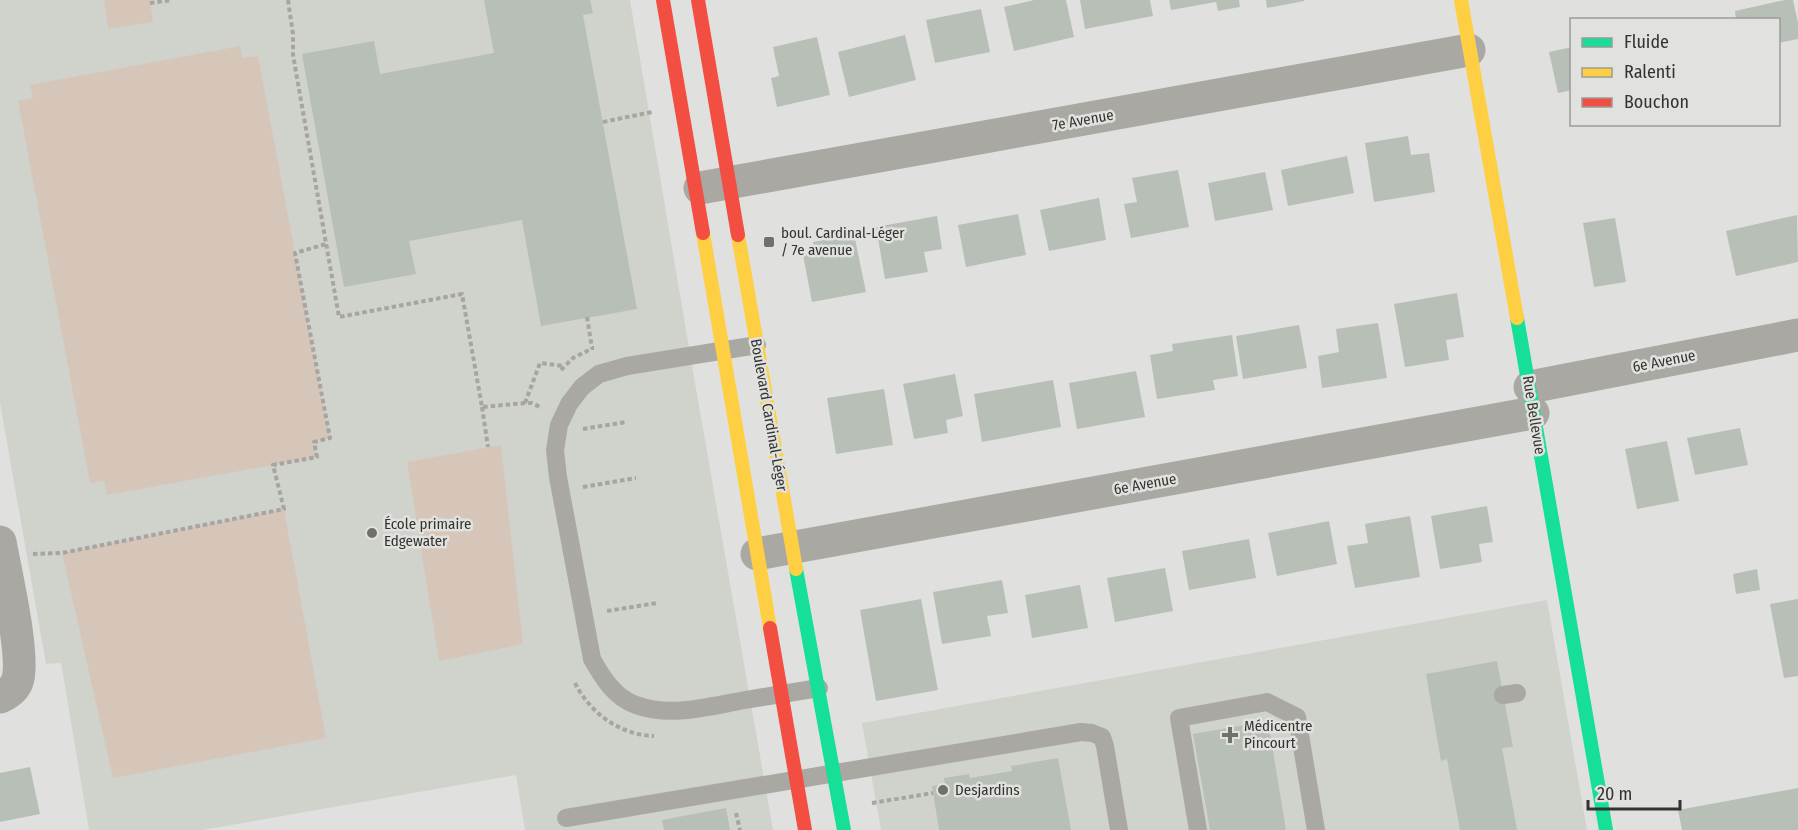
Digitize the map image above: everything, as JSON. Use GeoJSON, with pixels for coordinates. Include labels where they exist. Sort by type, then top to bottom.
{"type":"FeatureCollection","features":[{"type":"Feature","properties":{"kind":"street"},"geometry":{"type":"LineString","coordinates":[[663,0],[805,830]]}},
{"type":"Feature","properties":{"kind":"street","name":"Boulevard Cardinal-Léger"},"geometry":{"type":"LineString","coordinates":[[698,0],[792,548],[844,830]]}},
{"type":"Feature","properties":{"kind":"street","name":"Rue Bellevue"},"geometry":{"type":"LineString","coordinates":[[1461,0],[1606,830]]}},
{"type":"Feature","properties":{"kind":"street","name":"7e Avenue"},"geometry":{"type":"LineString","coordinates":[[696,189],[1469,50]]}},
{"type":"Feature","properties":{"kind":"street","name":"6e Avenue"},"geometry":{"type":"LineString","coordinates":[[757,554],[1531,400],[1798,335]]}},
{"type":"Feature","properties":{"kind":"street"},"geometry":{"type":"LineString","coordinates":[[0,697],[10,692],[17,683],[20,670],[2,551]]}},
{"type":"Feature","properties":{"kind":"lane"},"geometry":{"type":"LineString","coordinates":[[757,345],[627,366],[599,374],[582,387],[569,404],[561,421],[555,450],[561,490],[592,659],[615,692],[635,705],[659,711],[683,711],[819,688]]}},
{"type":"Feature","properties":{"kind":"lane"},"geometry":{"type":"LineString","coordinates":[[1198,830],[1179,718],[1267,702],[1298,717],[1316,830]]}},
{"type":"Feature","properties":{"kind":"lane"},"geometry":{"type":"LineString","coordinates":[[566,818],[1081,732],[1101,737],[1105,746],[1119,830]]}},
{"type":"Feature","properties":{"kind":"path"},"geometry":{"type":"LineString","coordinates":[[150,3],[172,0]]}},
{"type":"Feature","properties":{"kind":"path"},"geometry":{"type":"LineString","coordinates":[[288,0],[293,34],[293,55],[339,317],[462,294],[488,447]]}},
{"type":"Feature","properties":{"kind":"path"},"geometry":{"type":"LineString","coordinates":[[603,122],[652,112]]}},
{"type":"Feature","properties":{"kind":"path"},"geometry":{"type":"LineString","coordinates":[[2,551],[23,554],[62,552],[284,509],[273,465],[317,457],[314,442],[330,438],[295,253],[326,244]]}},
{"type":"Feature","properties":{"kind":"path"},"geometry":{"type":"LineString","coordinates":[[525,403],[540,363],[564,366]]}},
{"type":"Feature","properties":{"kind":"path"},"geometry":{"type":"LineString","coordinates":[[482,407],[525,403],[538,406]]}},
{"type":"Feature","properties":{"kind":"path"},"geometry":{"type":"LineString","coordinates":[[561,421],[582,429],[626,422]]}},
{"type":"Feature","properties":{"kind":"path"},"geometry":{"type":"LineString","coordinates":[[561,490],[636,478]]}},
{"type":"Feature","properties":{"kind":"path"},"geometry":{"type":"LineString","coordinates":[[584,614],[657,603]]}},
{"type":"Feature","properties":{"kind":"path"},"geometry":{"type":"LineString","coordinates":[[873,803],[933,793]]}},
{"type":"Feature","properties":{"kind":"shaded area","name":"École primaire Edgewater"},"geometry":{"type":"Polygon","coordinates":[[[0,0],[630,0],[773,830],[525,830],[516,775],[203,830],[89,830],[61,663],[46,664],[0,403],[0,0]]]}},
{"type":"Feature","properties":{"kind":"shaded area"},"geometry":{"type":"Polygon","coordinates":[[[104,0],[150,0],[153,22],[108,29],[104,0]]]}},
{"type":"Feature","properties":{"kind":"shaded area"},"geometry":{"type":"Polygon","coordinates":[[[240,46],[242,58],[258,56],[330,438],[314,442],[317,457],[107,495],[104,481],[90,483],[18,101],[33,98],[30,85],[240,46]]]}},
{"type":"Feature","properties":{"kind":"shaded area"},"geometry":{"type":"Polygon","coordinates":[[[501,445],[523,644],[439,661],[407,462],[501,445]]]}},
{"type":"Feature","properties":{"kind":"shaded area"},"geometry":{"type":"Polygon","coordinates":[[[284,509],[326,738],[113,778],[62,553],[284,509]]]}},
{"type":"Feature","properties":{"kind":"shaded area"},"geometry":{"type":"Polygon","coordinates":[[[1547,600],[1587,830],[881,830],[862,723],[1547,600]]]}},
{"type":"Feature","properties":{"kind":"building"},"geometry":{"type":"Polygon","coordinates":[[[484,0],[590,0],[593,13],[583,15],[637,309],[541,326],[522,220],[409,241],[416,274],[344,287],[302,54],[374,41],[380,74],[494,53],[484,0]]]}},
{"type":"Feature","properties":{"kind":"building"},"geometry":{"type":"Polygon","coordinates":[[[1034,0],[1066,0],[1074,37],[1014,51],[1004,7],[1034,0]]]}},
{"type":"Feature","properties":{"kind":"building"},"geometry":{"type":"Polygon","coordinates":[[[1080,0],[1150,0],[1153,16],[1085,29],[1080,0]]]}},
{"type":"Feature","properties":{"kind":"building"},"geometry":{"type":"Polygon","coordinates":[[[1169,0],[1239,0],[1240,7],[1218,11],[1216,2],[1171,10],[1169,0]]]}},
{"type":"Feature","properties":{"kind":"building"},"geometry":{"type":"Polygon","coordinates":[[[1266,0],[1304,0],[1304,1],[1267,8],[1266,0]]]}},
{"type":"Feature","properties":{"kind":"building"},"geometry":{"type":"Polygon","coordinates":[[[1793,0],[1798,23],[1798,39],[1780,43],[1780,18],[1736,18],[1735,11],[1793,0]]]}},
{"type":"Feature","properties":{"kind":"building"},"geometry":{"type":"Polygon","coordinates":[[[981,9],[990,52],[935,63],[926,20],[981,9]]]}},
{"type":"Feature","properties":{"kind":"building"},"geometry":{"type":"Polygon","coordinates":[[[905,35],[916,80],[849,97],[838,52],[905,35]]]}},
{"type":"Feature","properties":{"kind":"building"},"geometry":{"type":"Polygon","coordinates":[[[817,37],[830,95],[777,107],[771,78],[779,76],[773,47],[817,37]]]}},
{"type":"Feature","properties":{"kind":"building"},"geometry":{"type":"Polygon","coordinates":[[[1570,47],[1570,90],[1558,93],[1549,52],[1570,47]]]}},
{"type":"Feature","properties":{"kind":"building"},"geometry":{"type":"Polygon","coordinates":[[[1408,136],[1411,155],[1429,153],[1435,192],[1374,202],[1365,143],[1408,136]]]}},
{"type":"Feature","properties":{"kind":"building"},"geometry":{"type":"Polygon","coordinates":[[[1347,156],[1354,193],[1288,206],[1281,170],[1347,156]]]}},
{"type":"Feature","properties":{"kind":"building"},"geometry":{"type":"Polygon","coordinates":[[[1178,170],[1189,227],[1131,238],[1124,204],[1137,202],[1132,178],[1178,170]]]}},
{"type":"Feature","properties":{"kind":"building"},"geometry":{"type":"Polygon","coordinates":[[[1265,172],[1273,210],[1215,221],[1208,183],[1265,172]]]}},
{"type":"Feature","properties":{"kind":"building"},"geometry":{"type":"Polygon","coordinates":[[[1099,198],[1106,240],[1049,251],[1040,210],[1099,198]]]}},
{"type":"Feature","properties":{"kind":"building"},"geometry":{"type":"Polygon","coordinates":[[[1018,214],[1026,255],[966,267],[958,225],[1018,214]]]}},
{"type":"Feature","properties":{"kind":"building"},"geometry":{"type":"Polygon","coordinates":[[[1797,215],[1798,262],[1736,276],[1726,231],[1797,215]]]}},
{"type":"Feature","properties":{"kind":"building"},"geometry":{"type":"Polygon","coordinates":[[[937,216],[942,249],[924,252],[928,272],[885,279],[876,227],[937,216]]]}},
{"type":"Feature","properties":{"kind":"building"},"geometry":{"type":"Polygon","coordinates":[[[1615,218],[1626,282],[1594,287],[1583,223],[1615,218]]]}},
{"type":"Feature","properties":{"kind":"building"},"geometry":{"type":"Polygon","coordinates":[[[854,234],[866,292],[812,302],[803,255],[815,253],[813,242],[854,234]]]}},
{"type":"Feature","properties":{"kind":"building"},"geometry":{"type":"Polygon","coordinates":[[[1457,293],[1464,337],[1446,340],[1449,360],[1405,367],[1394,304],[1457,293]]]}},
{"type":"Feature","properties":{"kind":"building"},"geometry":{"type":"Polygon","coordinates":[[[1378,323],[1387,378],[1322,388],[1318,356],[1339,352],[1336,329],[1378,323]]]}},
{"type":"Feature","properties":{"kind":"building"},"geometry":{"type":"Polygon","coordinates":[[[1299,325],[1307,368],[1243,379],[1236,336],[1299,325]]]}},
{"type":"Feature","properties":{"kind":"building"},"geometry":{"type":"Polygon","coordinates":[[[1232,335],[1238,376],[1213,380],[1215,390],[1157,399],[1150,355],[1173,351],[1172,344],[1232,335]]]}},
{"type":"Feature","properties":{"kind":"building"},"geometry":{"type":"Polygon","coordinates":[[[1136,371],[1145,417],[1077,429],[1069,383],[1136,371]]]}},
{"type":"Feature","properties":{"kind":"building"},"geometry":{"type":"Polygon","coordinates":[[[955,374],[963,416],[946,420],[948,433],[914,439],[903,384],[955,374]]]}},
{"type":"Feature","properties":{"kind":"building"},"geometry":{"type":"Polygon","coordinates":[[[1053,380],[1061,427],[982,442],[974,394],[1053,380]]]}},
{"type":"Feature","properties":{"kind":"building"},"geometry":{"type":"Polygon","coordinates":[[[884,389],[893,445],[836,454],[827,398],[884,389]]]}},
{"type":"Feature","properties":{"kind":"building"},"geometry":{"type":"Polygon","coordinates":[[[1740,428],[1748,465],[1695,475],[1687,438],[1740,428]]]}},
{"type":"Feature","properties":{"kind":"building"},"geometry":{"type":"Polygon","coordinates":[[[1667,441],[1679,501],[1637,509],[1625,449],[1667,441]]]}},
{"type":"Feature","properties":{"kind":"building"},"geometry":{"type":"Polygon","coordinates":[[[1487,506],[1493,542],[1479,544],[1482,562],[1440,569],[1431,516],[1487,506]]]}},
{"type":"Feature","properties":{"kind":"building"},"geometry":{"type":"Polygon","coordinates":[[[1410,516],[1420,577],[1355,588],[1347,546],[1368,543],[1365,524],[1410,516]]]}},
{"type":"Feature","properties":{"kind":"building"},"geometry":{"type":"Polygon","coordinates":[[[1329,521],[1337,564],[1277,576],[1268,533],[1329,521]]]}},
{"type":"Feature","properties":{"kind":"building"},"geometry":{"type":"Polygon","coordinates":[[[1249,539],[1256,578],[1189,590],[1182,551],[1249,539]]]}},
{"type":"Feature","properties":{"kind":"building"},"geometry":{"type":"Polygon","coordinates":[[[1165,568],[1173,611],[1115,622],[1107,578],[1165,568]]]}},
{"type":"Feature","properties":{"kind":"building"},"geometry":{"type":"Polygon","coordinates":[[[1757,569],[1760,590],[1736,594],[1733,574],[1757,569]]]}},
{"type":"Feature","properties":{"kind":"building"},"geometry":{"type":"Polygon","coordinates":[[[1002,580],[1008,613],[987,616],[991,636],[942,644],[933,592],[1002,580]]]}},
{"type":"Feature","properties":{"kind":"building"},"geometry":{"type":"Polygon","coordinates":[[[1080,585],[1088,628],[1032,638],[1025,595],[1080,585]]]}},
{"type":"Feature","properties":{"kind":"building"},"geometry":{"type":"Polygon","coordinates":[[[921,599],[938,690],[876,701],[860,610],[921,599]]]}},
{"type":"Feature","properties":{"kind":"building"},"geometry":{"type":"Polygon","coordinates":[[[1798,599],[1798,676],[1784,678],[1770,604],[1798,599]]]}},
{"type":"Feature","properties":{"kind":"building"},"geometry":{"type":"Polygon","coordinates":[[[1497,661],[1513,747],[1502,748],[1517,830],[1460,830],[1447,759],[1441,761],[1426,674],[1497,661]]]}},
{"type":"Feature","properties":{"kind":"building"},"geometry":{"type":"Polygon","coordinates":[[[1268,721],[1286,830],[1210,830],[1193,734],[1268,721]]]}},
{"type":"Feature","properties":{"kind":"building"},"geometry":{"type":"Polygon","coordinates":[[[1058,758],[1071,830],[939,830],[932,786],[945,784],[944,778],[969,774],[970,778],[1012,771],[1011,766],[1058,758]]]}},
{"type":"Feature","properties":{"kind":"building"},"geometry":{"type":"Polygon","coordinates":[[[30,767],[40,814],[0,822],[0,773],[30,767]]]}},
{"type":"Feature","properties":{"kind":"building"},"geometry":{"type":"Polygon","coordinates":[[[1798,788],[1798,830],[1682,830],[1678,810],[1798,788]]]}},
{"type":"Feature","properties":{"kind":"building"},"geometry":{"type":"Polygon","coordinates":[[[726,808],[730,830],[664,830],[662,820],[726,808]]]}},
{"type":"Feature","properties":{"kind":"traffic: fast"},"geometry":{"type":"LineString","coordinates":[[1517,318],[1606,830]]}},
{"type":"Feature","properties":{"kind":"traffic: fast"},"geometry":{"type":"LineString","coordinates":[[796,569],[844,830]]}},
{"type":"Feature","properties":{"kind":"traffic: slow"},"geometry":{"type":"LineString","coordinates":[[1461,0],[1517,318]]}},
{"type":"Feature","properties":{"kind":"traffic: slow"},"geometry":{"type":"LineString","coordinates":[[703,233],[770,628]]}},
{"type":"Feature","properties":{"kind":"traffic: slow"},"geometry":{"type":"LineString","coordinates":[[738,235],[796,569]]}},
{"type":"Feature","properties":{"kind":"traffic: jam"},"geometry":{"type":"LineString","coordinates":[[663,0],[703,233]]}},
{"type":"Feature","properties":{"kind":"traffic: jam"},"geometry":{"type":"LineString","coordinates":[[698,0],[738,235]]}},
{"type":"Feature","properties":{"kind":"traffic: jam"},"geometry":{"type":"LineString","coordinates":[[770,628],[805,830]]}},
{"type":"Feature","properties":{"kind":"place","name":"boul. Cardinal-Léger / 7e avenue"},"geometry":{"type":"Point","coordinates":[769,242]}},
{"type":"Feature","properties":{"kind":"place","name":"École primaire Edgewater"},"geometry":{"type":"Point","coordinates":[372,533]}},
{"type":"Feature","properties":{"kind":"place","name":"Médicentre Pincourt"},"geometry":{"type":"Point","coordinates":[1230,735]}},
{"type":"Feature","properties":{"kind":"place","name":"Desjardins"},"geometry":{"type":"Point","coordinates":[943,790]}}]}
